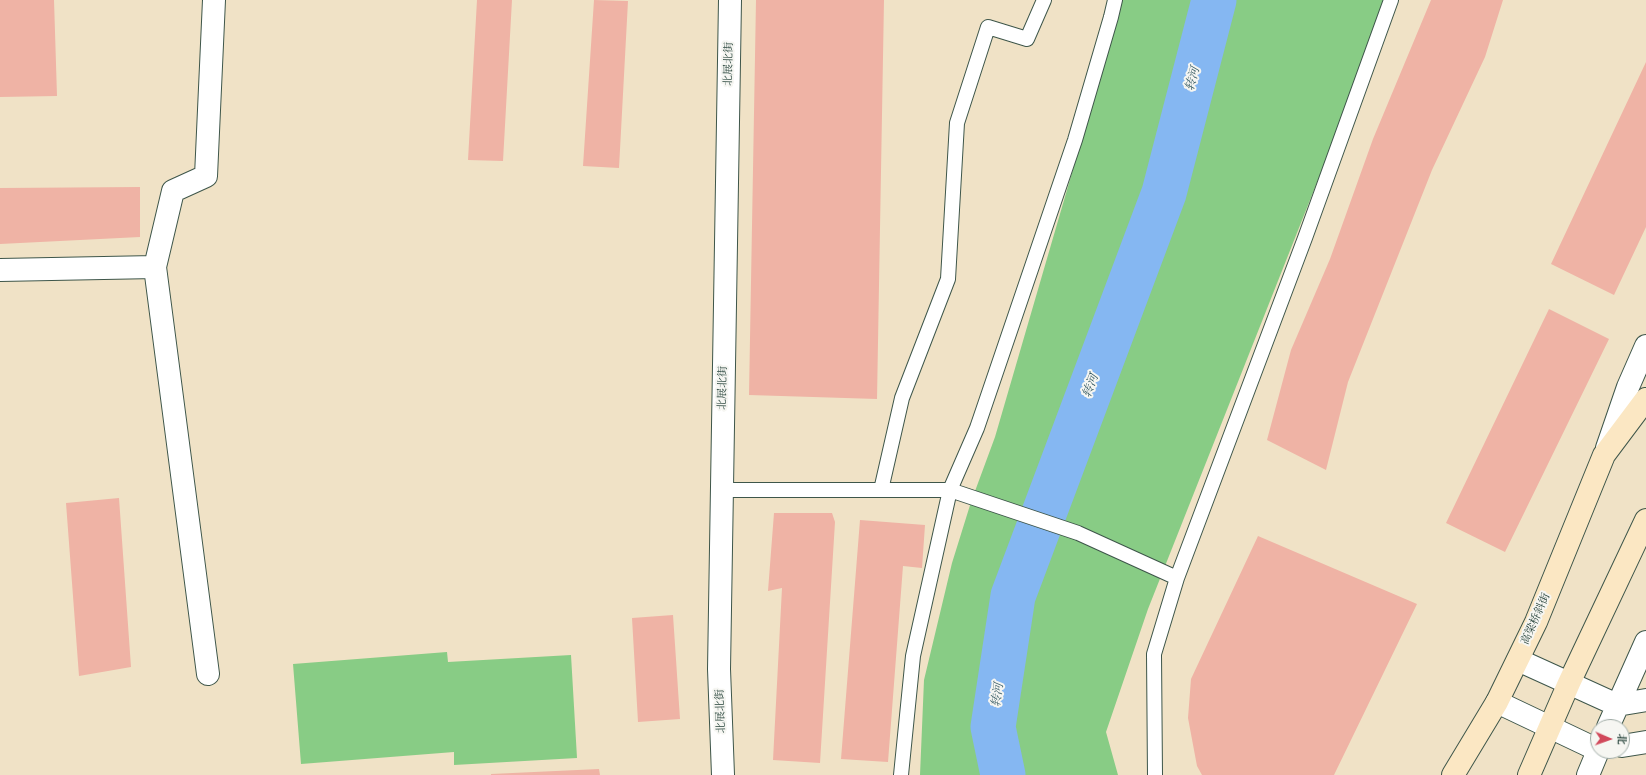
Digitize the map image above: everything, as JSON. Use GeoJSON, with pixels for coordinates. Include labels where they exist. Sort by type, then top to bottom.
{"type":"FeatureCollection","features":[{"type":"Feature","properties":{"kind":"main road","name":"高梁桥斜街"},"geometry":{"type":"LineString","coordinates":[[1453,775],[1496,702],[1536,622],[1604,455],[1646,399]]}},
{"type":"Feature","properties":{"kind":"main road"},"geometry":{"type":"LineString","coordinates":[[1529,775],[1569,683],[1646,520]]}},
{"type":"Feature","properties":{"kind":"street"},"geometry":{"type":"LineString","coordinates":[[208,674],[155,267],[173,191],[206,176],[214,0]]}},
{"type":"Feature","properties":{"kind":"street","name":"北展北街"},"geometry":{"type":"LineString","coordinates":[[723,775],[719,668],[730,0]]}},
{"type":"Feature","properties":{"kind":"street"},"geometry":{"type":"LineString","coordinates":[[0,270],[155,267]]}},
{"type":"Feature","properties":{"kind":"street","name":"高梁桥斜街"},"geometry":{"type":"LineString","coordinates":[[1604,455],[1628,387],[1646,346]]}},
{"type":"Feature","properties":{"kind":"street"},"geometry":{"type":"LineString","coordinates":[[1611,719],[1646,642]]}},
{"type":"Feature","properties":{"kind":"street"},"geometry":{"type":"LineString","coordinates":[[1518,660],[1617,705],[1646,700]]}},
{"type":"Feature","properties":{"kind":"street"},"geometry":{"type":"LineString","coordinates":[[1496,702],[1590,746]]}},
{"type":"Feature","properties":{"kind":"street"},"geometry":{"type":"LineString","coordinates":[[1630,745],[1646,742]]}},
{"type":"Feature","properties":{"kind":"street"},"geometry":{"type":"LineString","coordinates":[[1588,775],[1594,759]]}},
{"type":"Feature","properties":{"kind":"lane"},"geometry":{"type":"LineString","coordinates":[[881,490],[902,398],[948,279],[957,123],[988,27],[1027,39],[1044,0]]}},
{"type":"Feature","properties":{"kind":"lane"},"geometry":{"type":"LineString","coordinates":[[901,775],[913,656],[950,490],[977,428],[1075,140],[1115,0]]}},
{"type":"Feature","properties":{"kind":"lane"},"geometry":{"type":"LineString","coordinates":[[1154,775],[1154,654],[1178,578],[1302,245],[1391,0]]}},
{"type":"Feature","properties":{"kind":"lane"},"geometry":{"type":"LineString","coordinates":[[722,490],[950,490],[1005,510],[1078,533],[1178,578]]}},
{"type":"Feature","properties":{"kind":"green space"},"geometry":{"type":"Polygon","coordinates":[[[1121,0],[1387,0],[1373,41],[1148,609],[1106,732],[1118,775],[920,775],[924,680],[952,563],[971,502],[995,437],[1120,8],[1121,0]]]}},
{"type":"Feature","properties":{"kind":"green space"},"geometry":{"type":"Polygon","coordinates":[[[447,652],[448,662],[571,655],[577,758],[454,765],[454,752],[301,764],[293,664],[447,652]]]}},
{"type":"Feature","properties":{"kind":"building"},"geometry":{"type":"Polygon","coordinates":[[[0,0],[54,0],[57,96],[0,97],[0,0]]]}},
{"type":"Feature","properties":{"kind":"building"},"geometry":{"type":"Polygon","coordinates":[[[477,0],[512,0],[503,161],[468,160],[477,0]]]}},
{"type":"Feature","properties":{"kind":"building"},"geometry":{"type":"Polygon","coordinates":[[[594,0],[628,1],[619,168],[583,166],[594,0]]]}},
{"type":"Feature","properties":{"kind":"building"},"geometry":{"type":"Polygon","coordinates":[[[756,0],[884,0],[877,399],[749,395],[756,0]]]}},
{"type":"Feature","properties":{"kind":"building"},"geometry":{"type":"Polygon","coordinates":[[[1431,0],[1503,0],[1485,57],[1432,170],[1348,382],[1326,470],[1267,440],[1291,350],[1330,259],[1373,139],[1431,0]]]}},
{"type":"Feature","properties":{"kind":"building"},"geometry":{"type":"Polygon","coordinates":[[[1646,62],[1646,227],[1614,295],[1551,264],[1646,62]]]}},
{"type":"Feature","properties":{"kind":"building"},"geometry":{"type":"Polygon","coordinates":[[[140,187],[140,237],[0,244],[0,188],[140,187]]]}},
{"type":"Feature","properties":{"kind":"building"},"geometry":{"type":"Polygon","coordinates":[[[1549,309],[1609,339],[1505,552],[1446,523],[1549,309]]]}},
{"type":"Feature","properties":{"kind":"building"},"geometry":{"type":"Polygon","coordinates":[[[119,498],[131,667],[79,676],[66,503],[119,498]]]}},
{"type":"Feature","properties":{"kind":"building"},"geometry":{"type":"Polygon","coordinates":[[[774,513],[832,513],[835,522],[820,763],[773,760],[782,588],[768,591],[774,513]]]}},
{"type":"Feature","properties":{"kind":"building"},"geometry":{"type":"Polygon","coordinates":[[[860,520],[925,525],[922,568],[903,566],[888,762],[841,759],[860,520]]]}},
{"type":"Feature","properties":{"kind":"building"},"geometry":{"type":"Polygon","coordinates":[[[1258,536],[1417,604],[1334,775],[1202,775],[1197,766],[1188,718],[1191,679],[1258,536]]]}},
{"type":"Feature","properties":{"kind":"building"},"geometry":{"type":"Polygon","coordinates":[[[673,615],[680,719],[638,722],[632,618],[673,615]]]}},
{"type":"Feature","properties":{"kind":"building"},"geometry":{"type":"Polygon","coordinates":[[[599,769],[600,775],[491,775],[491,774],[599,769]]]}},
{"type":"Feature","properties":{"kind":"waterway","name":"转河"},"geometry":{"type":"LineString","coordinates":[[1003,775],[993,727],[1013,596],[1164,193],[1214,0]]}}]}
